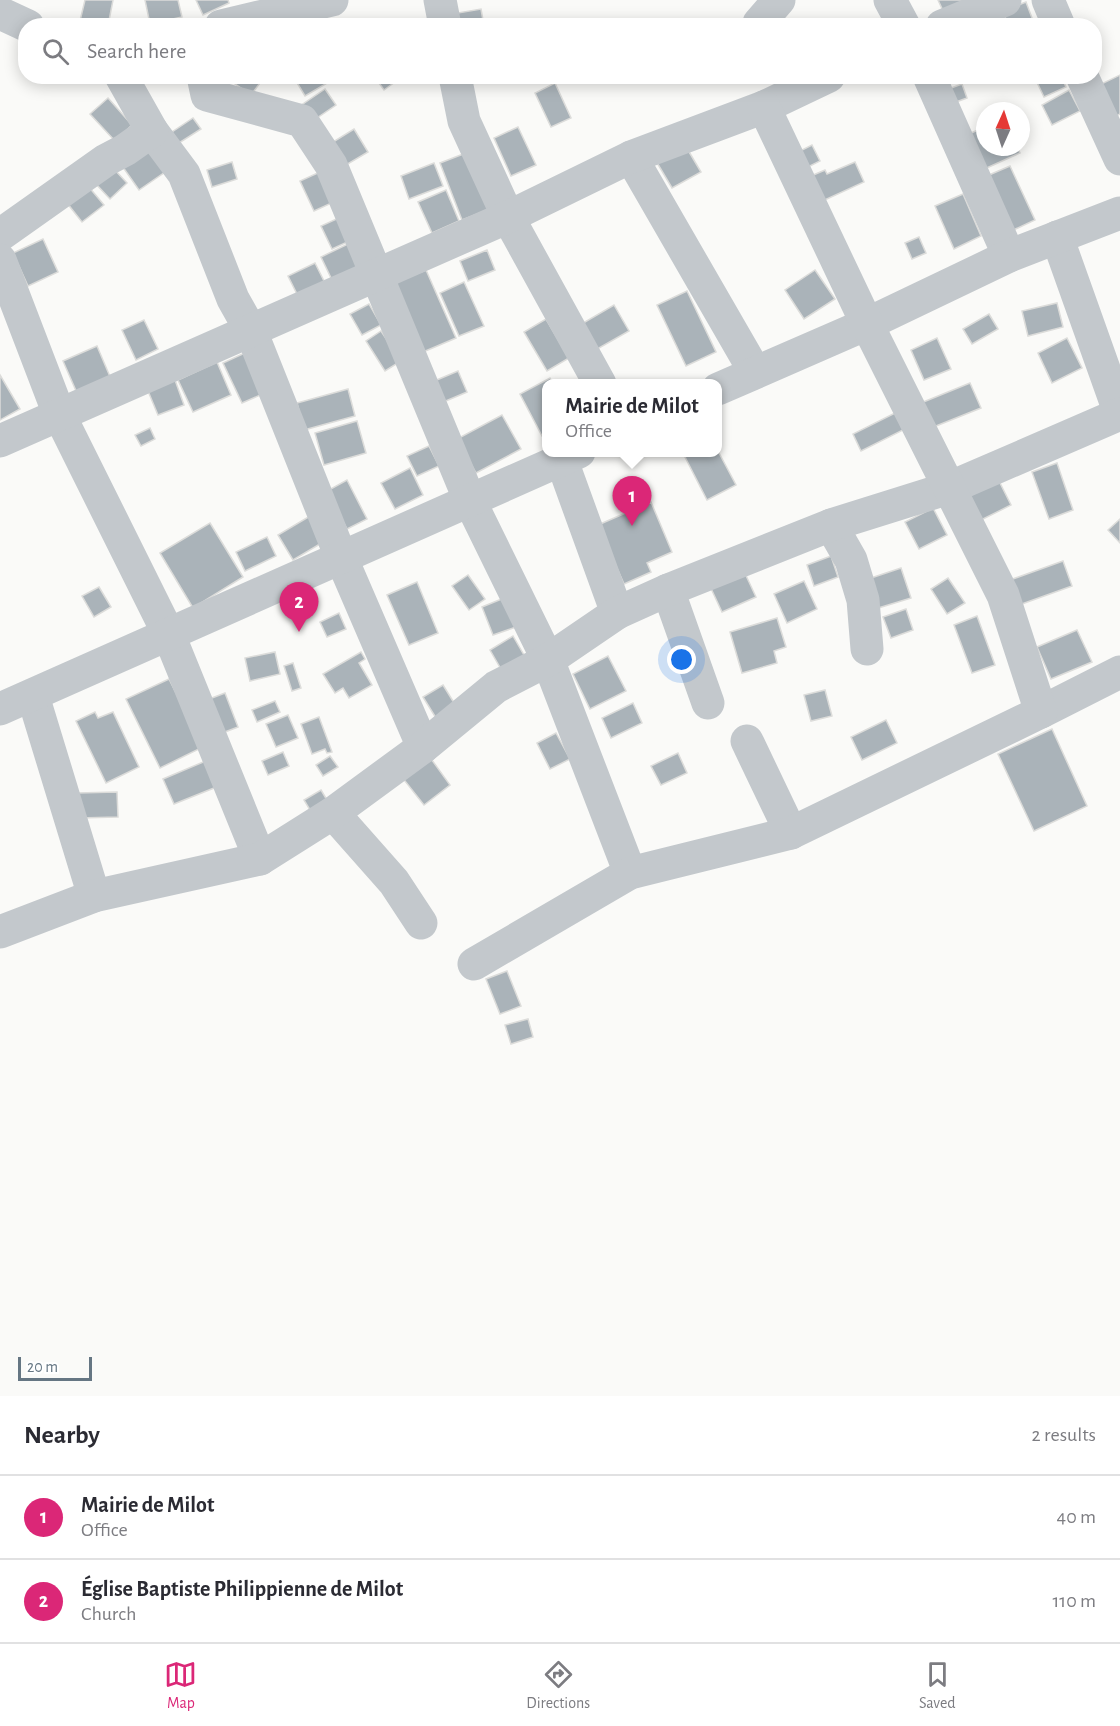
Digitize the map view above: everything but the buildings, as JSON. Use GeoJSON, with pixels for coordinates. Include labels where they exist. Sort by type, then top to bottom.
{"type":"FeatureCollection","features":[{"type":"Feature","properties":{"kind":"street"},"geometry":{"type":"LineString","coordinates":[[255,18],[332,0]]}},
{"type":"Feature","properties":{"kind":"street"},"geometry":{"type":"LineString","coordinates":[[440,0],[443,18]]}},
{"type":"Feature","properties":{"kind":"street"},"geometry":{"type":"LineString","coordinates":[[763,18],[779,0]]}},
{"type":"Feature","properties":{"kind":"street"},"geometry":{"type":"LineString","coordinates":[[890,0],[900,18]]}},
{"type":"Feature","properties":{"kind":"street"},"geometry":{"type":"LineString","coordinates":[[961,18],[1005,0]]}},
{"type":"Feature","properties":{"kind":"street"},"geometry":{"type":"LineString","coordinates":[[1048,0],[1056,18]]}},
{"type":"Feature","properties":{"kind":"street"},"geometry":{"type":"LineString","coordinates":[[0,13],[18,21]]}},
{"type":"Feature","properties":{"kind":"street"},"geometry":{"type":"LineString","coordinates":[[126,84],[152,131],[184,174],[233,299],[251,331],[342,557],[423,747]]}},
{"type":"Feature","properties":{"kind":"street"},"geometry":{"type":"LineString","coordinates":[[204,84],[207,95],[302,121],[331,165],[470,501],[548,660],[630,873]]}},
{"type":"Feature","properties":{"kind":"street"},"geometry":{"type":"LineString","coordinates":[[457,84],[464,121],[508,217],[597,379]]}},
{"type":"Feature","properties":{"kind":"street"},"geometry":{"type":"LineString","coordinates":[[0,441],[508,217],[631,157],[764,108],[813,84]]}},
{"type":"Feature","properties":{"kind":"street"},"geometry":{"type":"LineString","coordinates":[[932,84],[1009,256]]}},
{"type":"Feature","properties":{"kind":"street"},"geometry":{"type":"LineString","coordinates":[[1086,84],[1120,159]]}},
{"type":"Feature","properties":{"kind":"street"},"geometry":{"type":"LineString","coordinates":[[764,108],[867,324],[1003,595],[1041,712]]}},
{"type":"Feature","properties":{"kind":"street"},"geometry":{"type":"LineString","coordinates":[[0,235],[106,160],[152,131]]}},
{"type":"Feature","properties":{"kind":"street"},"geometry":{"type":"LineString","coordinates":[[631,157],[755,372]]}},
{"type":"Feature","properties":{"kind":"street"},"geometry":{"type":"LineString","coordinates":[[722,387],[867,324],[1009,256],[1120,213]]}},
{"type":"Feature","properties":{"kind":"street"},"geometry":{"type":"LineString","coordinates":[[0,932],[93,896],[260,859],[333,813],[423,747],[496,687],[548,660],[617,613],[668,590],[831,525],[949,489],[1120,414],[1057,237]]}},
{"type":"Feature","properties":{"kind":"street"},"geometry":{"type":"LineString","coordinates":[[0,260],[59,414],[169,635],[260,859]]}},
{"type":"Feature","properties":{"kind":"street"},"geometry":{"type":"LineString","coordinates":[[0,709],[571,457],[617,613]]}},
{"type":"Feature","properties":{"kind":"street"},"geometry":{"type":"LineString","coordinates":[[831,525],[851,560],[863,600],[867,649]]}},
{"type":"Feature","properties":{"kind":"street"},"geometry":{"type":"LineString","coordinates":[[668,590],[708,703]]}},
{"type":"Feature","properties":{"kind":"street"},"geometry":{"type":"LineString","coordinates":[[474,964],[630,873],[791,833],[1120,672]]}},
{"type":"Feature","properties":{"kind":"street"},"geometry":{"type":"LineString","coordinates":[[33,696],[93,896]]}},
{"type":"Feature","properties":{"kind":"street"},"geometry":{"type":"LineString","coordinates":[[747,741],[791,833]]}},
{"type":"Feature","properties":{"kind":"street"},"geometry":{"type":"LineString","coordinates":[[333,813],[394,882],[421,923]]}},
{"type":"Feature","properties":{"kind":"place","name":"Mairie de Milot"},"geometry":{"type":"Point","coordinates":[632,526]}},
{"type":"Feature","properties":{"kind":"place","name":"Église Baptiste Philippienne de Milot"},"geometry":{"type":"Point","coordinates":[299,632]}}]}
